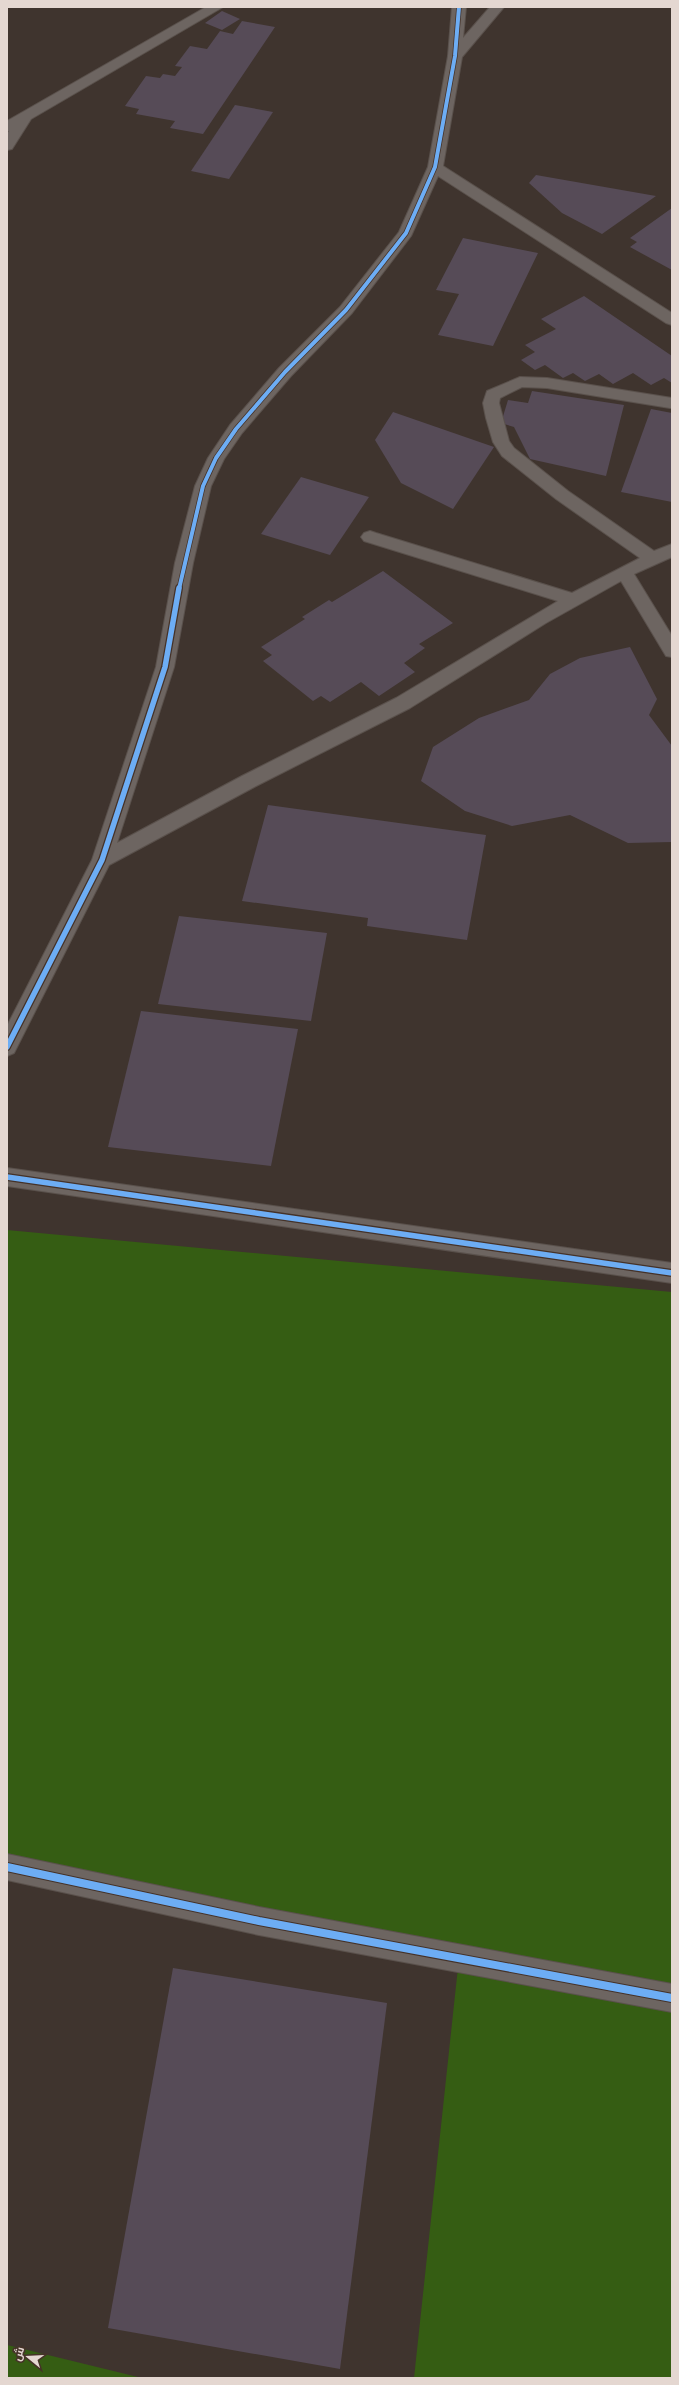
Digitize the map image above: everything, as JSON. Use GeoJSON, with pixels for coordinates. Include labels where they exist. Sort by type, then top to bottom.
{"type":"FeatureCollection","features":[{"type":"Feature","properties":{"kind":"street"},"geometry":{"type":"LineString","coordinates":[[7,127],[216,7]]}},
{"type":"Feature","properties":{"kind":"street"},"geometry":{"type":"LineString","coordinates":[[7,1047],[102,860],[165,667],[184,563],[203,486],[216,458],[236,429],[285,372],[346,310],[406,233],[435,167],[455,56],[459,7]]}},
{"type":"Feature","properties":{"kind":"street"},"geometry":{"type":"LineString","coordinates":[[455,56],[497,7]]}},
{"type":"Feature","properties":{"kind":"street"},"geometry":{"type":"LineString","coordinates":[[7,146],[24,118]]}},
{"type":"Feature","properties":{"kind":"street"},"geometry":{"type":"LineString","coordinates":[[435,167],[480,198],[514,217],[672,320]]}},
{"type":"Feature","properties":{"kind":"street"},"geometry":{"type":"LineString","coordinates":[[652,558],[562,495],[508,452],[501,442],[491,403],[493,395],[520,382],[547,383],[670,403]]}},
{"type":"Feature","properties":{"kind":"street"},"geometry":{"type":"LineString","coordinates":[[370,538],[574,600]]}},
{"type":"Feature","properties":{"kind":"street"},"geometry":{"type":"LineString","coordinates":[[102,860],[403,703],[574,600],[624,572],[672,550]]}},
{"type":"Feature","properties":{"kind":"street"},"geometry":{"type":"LineString","coordinates":[[624,572],[672,651]]}},
{"type":"Feature","properties":{"kind":"street"},"geometry":{"type":"LineString","coordinates":[[7,1176],[420,1235],[672,1273]]}},
{"type":"Feature","properties":{"kind":"street"},"geometry":{"type":"LineString","coordinates":[[7,1867],[259,1921],[672,1998]]}},
{"type":"Feature","properties":{"kind":"green space"},"geometry":{"type":"Polygon","coordinates":[[[7,1230],[672,1292],[672,2378],[414,2378],[459,1958],[7,1866],[7,1230]]]}},
{"type":"Feature","properties":{"kind":"green space"},"geometry":{"type":"Polygon","coordinates":[[[7,2345],[142,2378],[7,2378],[7,2345]]]}},
{"type":"Feature","properties":{"kind":"building"},"geometry":{"type":"Polygon","coordinates":[[[222,11],[240,19],[222,30],[205,23],[222,11]]]}},
{"type":"Feature","properties":{"kind":"building"},"geometry":{"type":"Polygon","coordinates":[[[242,21],[275,27],[203,134],[170,128],[175,121],[136,114],[139,109],[125,106],[146,76],[160,78],[163,74],[175,76],[182,67],[175,66],[190,46],[207,49],[220,31],[233,34],[242,21]]]}},
{"type":"Feature","properties":{"kind":"building"},"geometry":{"type":"Polygon","coordinates":[[[235,105],[273,112],[229,179],[191,171],[235,105]]]}},
{"type":"Feature","properties":{"kind":"building"},"geometry":{"type":"Polygon","coordinates":[[[536,175],[656,196],[602,234],[562,213],[529,183],[536,175]]]}},
{"type":"Feature","properties":{"kind":"building"},"geometry":{"type":"Polygon","coordinates":[[[672,208],[672,270],[630,247],[637,242],[630,238],[672,208]]]}},
{"type":"Feature","properties":{"kind":"building"},"geometry":{"type":"Polygon","coordinates":[[[463,238],[538,253],[493,346],[438,335],[459,294],[436,290],[463,238]]]}},
{"type":"Feature","properties":{"kind":"building"},"geometry":{"type":"Polygon","coordinates":[[[584,296],[672,356],[672,383],[664,378],[651,385],[633,373],[613,384],[599,374],[585,381],[573,373],[563,378],[545,365],[535,370],[521,360],[535,352],[525,345],[556,329],[541,319],[584,296]]]}},
{"type":"Feature","properties":{"kind":"building"},"geometry":{"type":"Polygon","coordinates":[[[532,391],[624,405],[606,476],[530,459],[514,427],[501,423],[508,400],[528,403],[532,391]]]}},
{"type":"Feature","properties":{"kind":"building"},"geometry":{"type":"Polygon","coordinates":[[[651,409],[672,413],[672,502],[621,492],[651,409]]]}},
{"type":"Feature","properties":{"kind":"building"},"geometry":{"type":"Polygon","coordinates":[[[393,412],[494,447],[453,509],[401,483],[375,440],[393,412]]]}},
{"type":"Feature","properties":{"kind":"building"},"geometry":{"type":"Polygon","coordinates":[[[301,477],[369,497],[330,555],[261,534],[301,477]]]}},
{"type":"Feature","properties":{"kind":"building"},"geometry":{"type":"Polygon","coordinates":[[[383,571],[453,623],[419,644],[425,648],[404,663],[415,672],[379,696],[361,682],[330,702],[321,696],[313,701],[263,661],[272,655],[261,647],[305,619],[302,617],[329,600],[332,602],[383,571]]]}},
{"type":"Feature","properties":{"kind":"building"},"geometry":{"type":"Polygon","coordinates":[[[630,647],[657,699],[649,715],[672,746],[672,842],[628,843],[570,815],[512,826],[465,811],[421,781],[433,747],[479,718],[529,700],[550,674],[580,658],[630,647]]]}},
{"type":"Feature","properties":{"kind":"building"},"geometry":{"type":"Polygon","coordinates":[[[268,805],[486,835],[467,940],[367,926],[368,918],[242,901],[268,805]]]}},
{"type":"Feature","properties":{"kind":"building"},"geometry":{"type":"Polygon","coordinates":[[[179,916],[327,933],[311,1021],[158,1004],[179,916]]]}},
{"type":"Feature","properties":{"kind":"building"},"geometry":{"type":"Polygon","coordinates":[[[141,1011],[298,1029],[271,1166],[108,1147],[141,1011]]]}},
{"type":"Feature","properties":{"kind":"building"},"geometry":{"type":"Polygon","coordinates":[[[173,1968],[387,2003],[340,2369],[108,2328],[173,1968]]]}},
{"type":"Feature","properties":{"kind":"cycle path"},"geometry":{"type":"LineString","coordinates":[[7,1047],[102,860],[165,667],[184,563],[203,486],[216,458],[236,429],[285,372],[346,310],[406,233],[435,167],[455,56],[459,7]]}},
{"type":"Feature","properties":{"kind":"cycle path"},"geometry":{"type":"LineString","coordinates":[[7,1177],[420,1235],[672,1273]]}},
{"type":"Feature","properties":{"kind":"cycle path"},"geometry":{"type":"LineString","coordinates":[[7,1867],[259,1921],[672,1998]]}}]}
